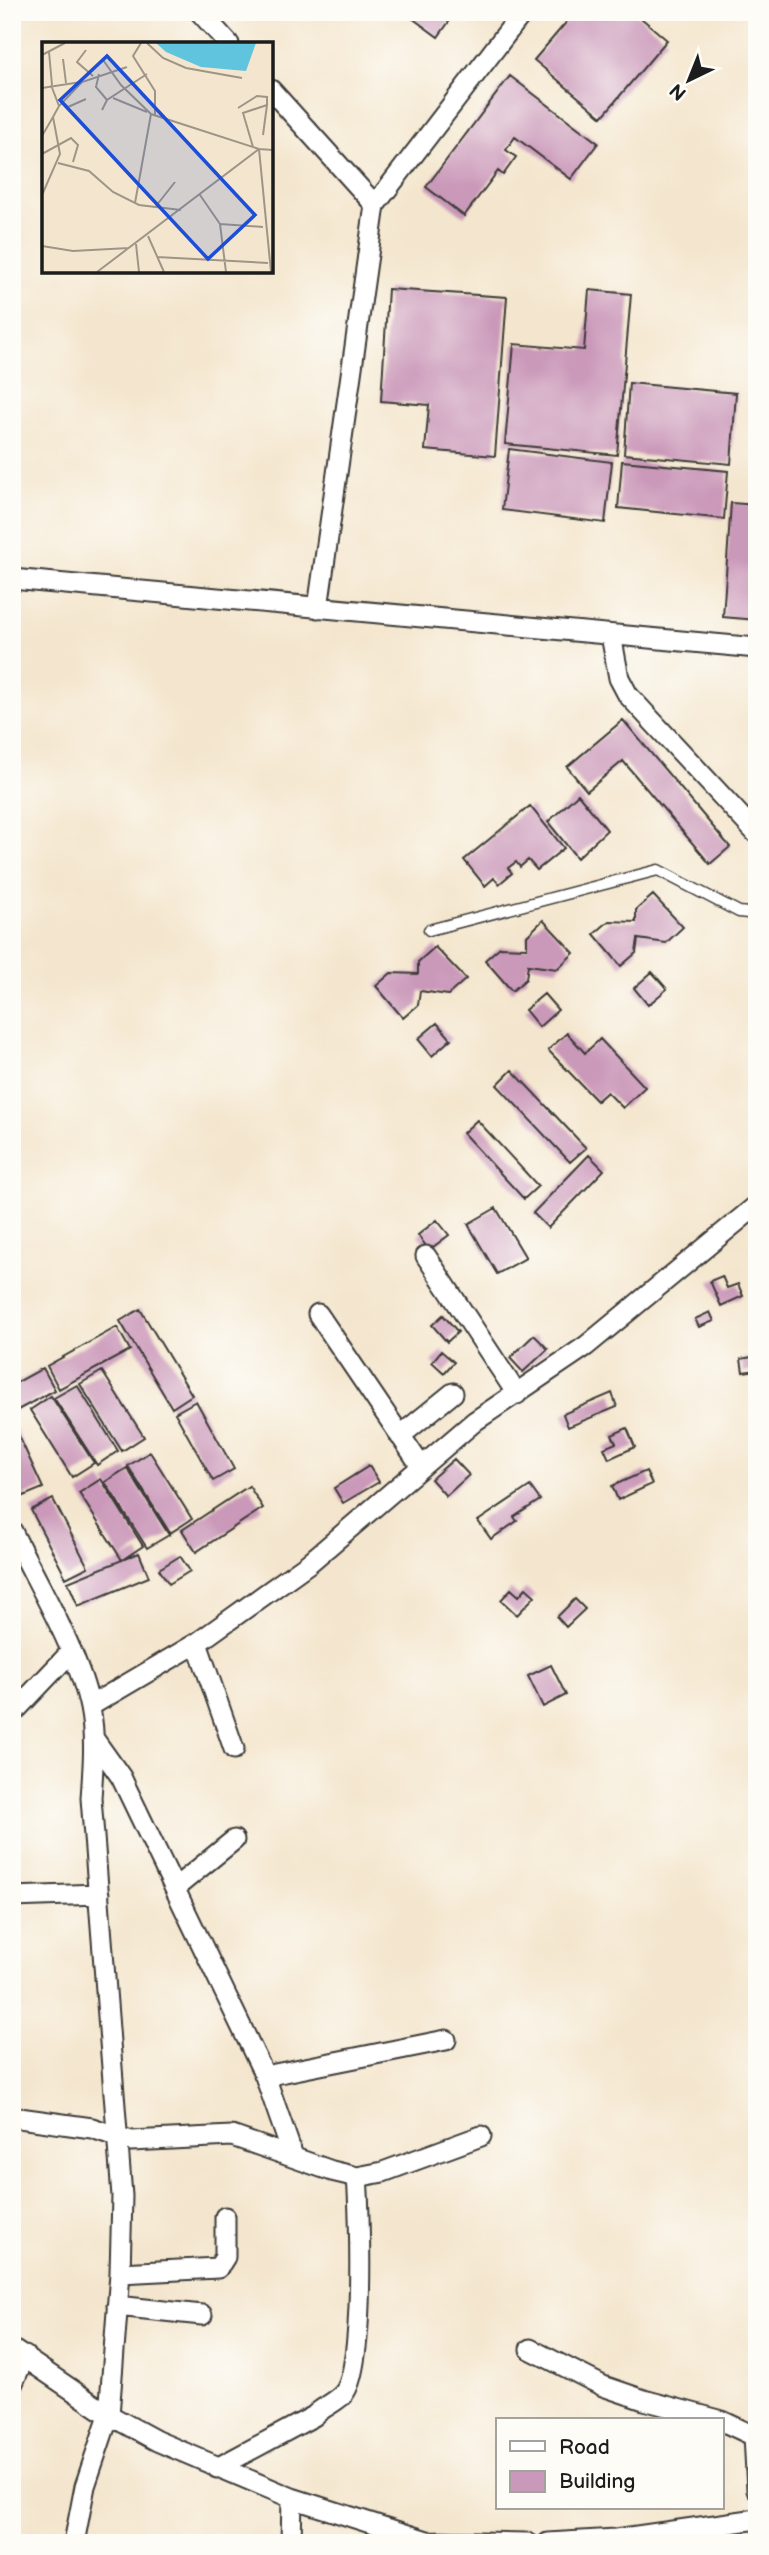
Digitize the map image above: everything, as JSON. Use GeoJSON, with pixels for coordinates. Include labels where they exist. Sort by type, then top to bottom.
{"type":"FeatureCollection","features":[{"type":"Feature","properties":{"kind":"street"},"geometry":{"type":"LineString","coordinates":[[200,12],[227,42]]}},
{"type":"Feature","properties":{"kind":"street"},"geometry":{"type":"LineString","coordinates":[[318,608],[375,205],[523,12]]}},
{"type":"Feature","properties":{"kind":"street"},"geometry":{"type":"LineString","coordinates":[[273,92],[375,205]]}},
{"type":"Feature","properties":{"kind":"street"},"geometry":{"type":"LineString","coordinates":[[12,579],[757,648]]}},
{"type":"Feature","properties":{"kind":"street"},"geometry":{"type":"LineString","coordinates":[[611,635],[619,678],[628,695],[757,834]]}},
{"type":"Feature","properties":{"kind":"street"},"geometry":{"type":"LineString","coordinates":[[90,1706],[197,1643],[309,1563],[475,1421],[586,1346],[757,1205]]}},
{"type":"Feature","properties":{"kind":"street"},"geometry":{"type":"LineString","coordinates":[[425,1255],[517,1394]]}},
{"type":"Feature","properties":{"kind":"street"},"geometry":{"type":"LineString","coordinates":[[318,1314],[421,1466]]}},
{"type":"Feature","properties":{"kind":"street"},"geometry":{"type":"LineString","coordinates":[[400,1436],[453,1393]]}},
{"type":"Feature","properties":{"kind":"street"},"geometry":{"type":"LineString","coordinates":[[12,1531],[70,1653],[90,1706],[94,1739],[91,1798],[122,2196],[120,2273],[109,2415],[85,2486],[74,2543]]}},
{"type":"Feature","properties":{"kind":"street"},"geometry":{"type":"LineString","coordinates":[[197,1643],[234,1749]]}},
{"type":"Feature","properties":{"kind":"street"},"geometry":{"type":"LineString","coordinates":[[12,1714],[70,1653]]}},
{"type":"Feature","properties":{"kind":"street"},"geometry":{"type":"LineString","coordinates":[[94,1739],[121,1777],[265,2076],[293,2156]]}},
{"type":"Feature","properties":{"kind":"street"},"geometry":{"type":"LineString","coordinates":[[175,1888],[234,1840]]}},
{"type":"Feature","properties":{"kind":"street"},"geometry":{"type":"LineString","coordinates":[[12,1896],[99,1894]]}},
{"type":"Feature","properties":{"kind":"street"},"geometry":{"type":"LineString","coordinates":[[265,2076],[446,2040]]}},
{"type":"Feature","properties":{"kind":"street"},"geometry":{"type":"LineString","coordinates":[[12,2117],[92,2128],[144,2142],[171,2137],[232,2136],[357,2177],[383,2172],[481,2136]]}},
{"type":"Feature","properties":{"kind":"street"},"geometry":{"type":"LineString","coordinates":[[217,2468],[314,2416],[322,2407],[344,2393],[348,2385],[358,2333],[362,2230],[357,2177]]}},
{"type":"Feature","properties":{"kind":"street"},"geometry":{"type":"LineString","coordinates":[[120,2273],[218,2267],[225,2257],[225,2217]]}},
{"type":"Feature","properties":{"kind":"street"},"geometry":{"type":"LineString","coordinates":[[117,2306],[202,2315]]}},
{"type":"Feature","properties":{"kind":"street"},"geometry":{"type":"LineString","coordinates":[[530,2349],[603,2386],[709,2418]]}},
{"type":"Feature","properties":{"kind":"street"},"geometry":{"type":"LineString","coordinates":[[12,2385],[19,2353],[109,2415],[157,2441],[292,2498],[428,2542],[528,2543]]}},
{"type":"Feature","properties":{"kind":"street"},"geometry":{"type":"LineString","coordinates":[[724,2422],[755,2430],[757,2490]]}},
{"type":"Feature","properties":{"kind":"street"},"geometry":{"type":"LineString","coordinates":[[291,2543],[292,2498]]}},
{"type":"Feature","properties":{"kind":"street"},"geometry":{"type":"LineString","coordinates":[[548,2543],[615,2541],[757,2519]]}},
{"type":"Feature","properties":{"kind":"lane"},"geometry":{"type":"LineString","coordinates":[[429,930],[658,870],[739,912],[748,913],[757,909]]}},
{"type":"Feature","properties":{"kind":"building"},"geometry":{"type":"Polygon","coordinates":[[[404,12],[456,12],[438,37],[404,12]]]}},
{"type":"Feature","properties":{"kind":"building"},"geometry":{"type":"Polygon","coordinates":[[[575,12],[634,12],[667,40],[602,117],[534,60],[575,12]]]}},
{"type":"Feature","properties":{"kind":"building"},"geometry":{"type":"Polygon","coordinates":[[[510,76],[598,143],[571,179],[515,137],[506,150],[516,157],[503,175],[498,171],[464,216],[426,187],[510,76]]]}},
{"type":"Feature","properties":{"kind":"building"},"geometry":{"type":"Polygon","coordinates":[[[388,289],[507,297],[495,456],[425,450],[429,405],[381,401],[388,289]]]}},
{"type":"Feature","properties":{"kind":"building"},"geometry":{"type":"Polygon","coordinates":[[[589,290],[631,294],[617,455],[505,444],[514,344],[584,350],[589,290]]]}},
{"type":"Feature","properties":{"kind":"building"},"geometry":{"type":"Polygon","coordinates":[[[629,383],[736,393],[731,464],[624,454],[629,383]]]}},
{"type":"Feature","properties":{"kind":"building"},"geometry":{"type":"Polygon","coordinates":[[[509,449],[612,462],[605,523],[502,510],[509,449]]]}},
{"type":"Feature","properties":{"kind":"building"},"geometry":{"type":"Polygon","coordinates":[[[622,461],[728,471],[724,519],[618,508],[622,461]]]}},
{"type":"Feature","properties":{"kind":"building"},"geometry":{"type":"Polygon","coordinates":[[[731,503],[757,505],[757,620],[723,617],[731,503]]]}},
{"type":"Feature","properties":{"kind":"building"},"geometry":{"type":"Polygon","coordinates":[[[623,720],[730,847],[710,864],[623,761],[587,791],[567,767],[623,720]]]}},
{"type":"Feature","properties":{"kind":"building"},"geometry":{"type":"Polygon","coordinates":[[[578,794],[607,830],[577,858],[548,822],[578,794]]]}},
{"type":"Feature","properties":{"kind":"building"},"geometry":{"type":"Polygon","coordinates":[[[530,806],[564,848],[537,870],[528,860],[520,867],[516,862],[508,868],[512,873],[499,884],[494,878],[485,886],[464,860],[530,806]]]}},
{"type":"Feature","properties":{"kind":"building"},"geometry":{"type":"Polygon","coordinates":[[[653,895],[683,927],[666,943],[638,939],[636,953],[621,966],[594,934],[609,921],[636,922],[636,910],[653,895]]]}},
{"type":"Feature","properties":{"kind":"building"},"geometry":{"type":"Polygon","coordinates":[[[543,920],[574,953],[557,969],[528,965],[526,979],[512,991],[485,960],[500,947],[527,948],[527,936],[543,920]]]}},
{"type":"Feature","properties":{"kind":"building"},"geometry":{"type":"Polygon","coordinates":[[[435,947],[466,979],[448,995],[420,991],[418,1005],[403,1018],[376,986],[391,973],[418,974],[418,962],[435,947]]]}},
{"type":"Feature","properties":{"kind":"building"},"geometry":{"type":"Polygon","coordinates":[[[652,972],[667,989],[648,1005],[634,988],[652,972]]]}},
{"type":"Feature","properties":{"kind":"building"},"geometry":{"type":"Polygon","coordinates":[[[544,994],[558,1010],[539,1027],[525,1010],[544,994]]]}},
{"type":"Feature","properties":{"kind":"building"},"geometry":{"type":"Polygon","coordinates":[[[437,1023],[451,1039],[432,1056],[418,1039],[437,1023]]]}},
{"type":"Feature","properties":{"kind":"building"},"geometry":{"type":"Polygon","coordinates":[[[567,1033],[585,1053],[600,1039],[645,1087],[623,1108],[607,1092],[597,1101],[548,1050],[567,1033]]]}},
{"type":"Feature","properties":{"kind":"building"},"geometry":{"type":"Polygon","coordinates":[[[512,1070],[586,1148],[570,1162],[497,1085],[512,1070]]]}},
{"type":"Feature","properties":{"kind":"building"},"geometry":{"type":"Polygon","coordinates":[[[477,1120],[538,1186],[524,1199],[463,1133],[477,1120]]]}},
{"type":"Feature","properties":{"kind":"building"},"geometry":{"type":"Polygon","coordinates":[[[589,1155],[604,1170],[548,1228],[533,1213],[589,1155]]]}},
{"type":"Feature","properties":{"kind":"building"},"geometry":{"type":"Polygon","coordinates":[[[496,1208],[526,1258],[497,1274],[468,1224],[496,1208]]]}},
{"type":"Feature","properties":{"kind":"building"},"geometry":{"type":"Polygon","coordinates":[[[437,1220],[449,1235],[429,1250],[418,1235],[437,1220]]]}},
{"type":"Feature","properties":{"kind":"building"},"geometry":{"type":"Polygon","coordinates":[[[722,1276],[727,1288],[738,1284],[743,1296],[721,1306],[710,1281],[722,1276]]]}},
{"type":"Feature","properties":{"kind":"building"},"geometry":{"type":"Polygon","coordinates":[[[140,1309],[192,1395],[172,1408],[120,1321],[140,1309]]]}},
{"type":"Feature","properties":{"kind":"building"},"geometry":{"type":"Polygon","coordinates":[[[710,1312],[714,1321],[699,1327],[695,1319],[710,1312]]]}},
{"type":"Feature","properties":{"kind":"building"},"geometry":{"type":"Polygon","coordinates":[[[443,1315],[458,1332],[447,1342],[432,1325],[443,1315]]]}},
{"type":"Feature","properties":{"kind":"building"},"geometry":{"type":"Polygon","coordinates":[[[117,1327],[130,1350],[59,1389],[47,1366],[117,1327]]]}},
{"type":"Feature","properties":{"kind":"building"},"geometry":{"type":"Polygon","coordinates":[[[534,1335],[548,1349],[523,1372],[510,1358],[534,1335]]]}},
{"type":"Feature","properties":{"kind":"building"},"geometry":{"type":"Polygon","coordinates":[[[441,1351],[454,1362],[444,1373],[432,1362],[441,1351]]]}},
{"type":"Feature","properties":{"kind":"building"},"geometry":{"type":"Polygon","coordinates":[[[757,1356],[757,1370],[743,1372],[741,1359],[757,1356]]]}},
{"type":"Feature","properties":{"kind":"building"},"geometry":{"type":"Polygon","coordinates":[[[43,1368],[55,1390],[12,1413],[12,1385],[43,1368]]]}},
{"type":"Feature","properties":{"kind":"building"},"geometry":{"type":"Polygon","coordinates":[[[102,1371],[144,1437],[122,1451],[80,1384],[102,1371]]]}},
{"type":"Feature","properties":{"kind":"building"},"geometry":{"type":"Polygon","coordinates":[[[77,1385],[118,1451],[97,1465],[54,1398],[77,1385]]]}},
{"type":"Feature","properties":{"kind":"building"},"geometry":{"type":"Polygon","coordinates":[[[612,1393],[617,1407],[568,1427],[563,1414],[612,1393]]]}},
{"type":"Feature","properties":{"kind":"building"},"geometry":{"type":"Polygon","coordinates":[[[51,1396],[94,1463],[72,1477],[30,1410],[51,1396]]]}},
{"type":"Feature","properties":{"kind":"building"},"geometry":{"type":"Polygon","coordinates":[[[196,1401],[234,1469],[213,1481],[175,1413],[196,1401]]]}},
{"type":"Feature","properties":{"kind":"building"},"geometry":{"type":"Polygon","coordinates":[[[12,1421],[43,1488],[21,1497],[12,1478],[12,1421]]]}},
{"type":"Feature","properties":{"kind":"building"},"geometry":{"type":"Polygon","coordinates":[[[627,1428],[635,1447],[609,1459],[604,1448],[616,1443],[612,1435],[627,1428]]]}},
{"type":"Feature","properties":{"kind":"building"},"geometry":{"type":"Polygon","coordinates":[[[150,1452],[192,1519],[170,1533],[128,1466],[150,1452]]]}},
{"type":"Feature","properties":{"kind":"building"},"geometry":{"type":"Polygon","coordinates":[[[454,1459],[469,1475],[446,1496],[431,1479],[454,1459]]]}},
{"type":"Feature","properties":{"kind":"building"},"geometry":{"type":"Polygon","coordinates":[[[369,1466],[379,1482],[343,1503],[334,1488],[369,1466]]]}},
{"type":"Feature","properties":{"kind":"building"},"geometry":{"type":"Polygon","coordinates":[[[127,1468],[169,1535],[147,1548],[105,1482],[127,1468]]]}},
{"type":"Feature","properties":{"kind":"building"},"geometry":{"type":"Polygon","coordinates":[[[646,1471],[652,1484],[618,1500],[612,1486],[646,1471]]]}},
{"type":"Feature","properties":{"kind":"building"},"geometry":{"type":"Polygon","coordinates":[[[101,1479],[143,1546],[122,1560],[79,1493],[101,1479]]]}},
{"type":"Feature","properties":{"kind":"building"},"geometry":{"type":"Polygon","coordinates":[[[249,1486],[263,1508],[196,1552],[182,1530],[249,1486]]]}},
{"type":"Feature","properties":{"kind":"building"},"geometry":{"type":"Polygon","coordinates":[[[530,1486],[540,1500],[514,1517],[517,1521],[491,1539],[478,1521],[530,1486]]]}},
{"type":"Feature","properties":{"kind":"building"},"geometry":{"type":"Polygon","coordinates":[[[53,1499],[88,1567],[66,1578],[31,1510],[53,1499]]]}},
{"type":"Feature","properties":{"kind":"building"},"geometry":{"type":"Polygon","coordinates":[[[139,1553],[149,1577],[78,1606],[68,1582],[139,1553]]]}},
{"type":"Feature","properties":{"kind":"building"},"geometry":{"type":"Polygon","coordinates":[[[180,1556],[190,1571],[169,1584],[159,1569],[180,1556]]]}},
{"type":"Feature","properties":{"kind":"building"},"geometry":{"type":"Polygon","coordinates":[[[526,1588],[535,1596],[517,1615],[501,1600],[511,1589],[519,1596],[526,1588]]]}},
{"type":"Feature","properties":{"kind":"building"},"geometry":{"type":"Polygon","coordinates":[[[575,1599],[585,1609],[566,1627],[557,1617],[575,1599]]]}},
{"type":"Feature","properties":{"kind":"building"},"geometry":{"type":"Polygon","coordinates":[[[551,1665],[566,1695],[543,1707],[528,1676],[551,1665]]]}}]}
